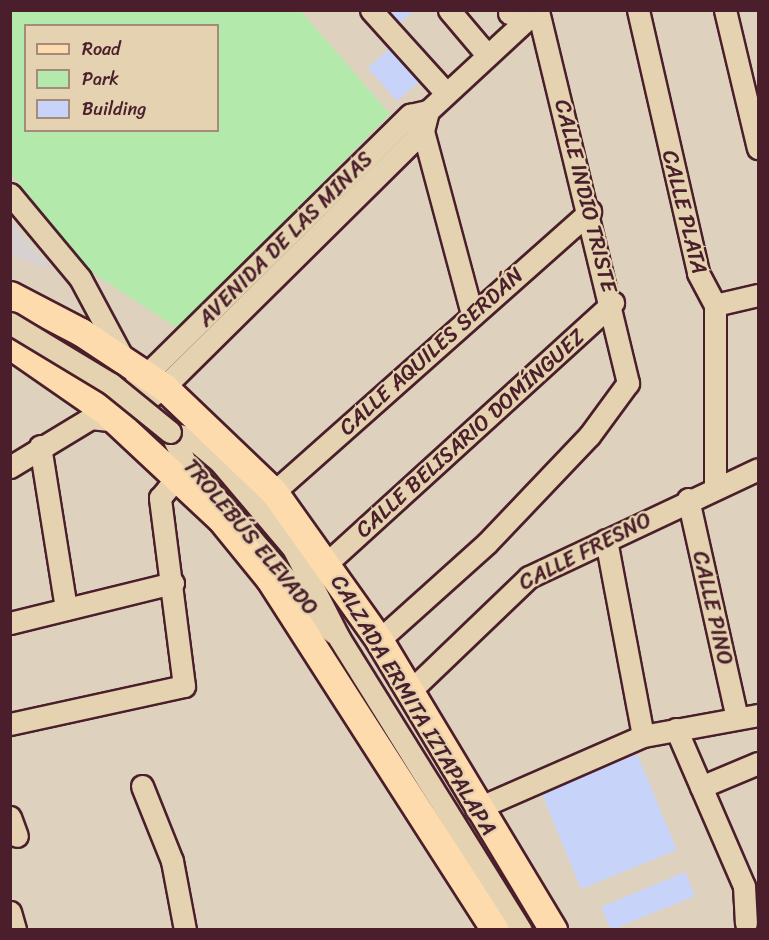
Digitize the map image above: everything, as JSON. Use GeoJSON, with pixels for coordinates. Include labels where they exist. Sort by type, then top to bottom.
{"type":"FeatureCollection","features":[{"type":"Feature","properties":{"kind":"main road","name":"CALZADA ERMITA IZTAPALAPA"},"geometry":{"type":"LineString","coordinates":[[10,294],[124,360],[155,381],[274,492],[327,563],[379,640],[476,809],[553,930]]}},
{"type":"Feature","properties":{"kind":"main road"},"geometry":{"type":"LineString","coordinates":[[10,345],[104,416],[178,476],[269,578],[495,930]]}},
{"type":"Feature","properties":{"kind":"street"},"geometry":{"type":"LineString","coordinates":[[371,10],[446,93]]}},
{"type":"Feature","properties":{"kind":"street"},"geometry":{"type":"LineString","coordinates":[[449,10],[487,55]]}},
{"type":"Feature","properties":{"kind":"street","name":"AVENIDA DE LAS MINAS"},"geometry":{"type":"LineString","coordinates":[[10,467],[40,446],[104,416],[155,381],[446,93],[537,10]]}},
{"type":"Feature","properties":{"kind":"street","name":"CALLE INDIO TRISTE"},"geometry":{"type":"LineString","coordinates":[[379,640],[487,543],[589,436],[628,383],[613,303],[537,10]]}},
{"type":"Feature","properties":{"kind":"street","name":"CALLE PLATA"},"geometry":{"type":"LineString","coordinates":[[638,10],[698,273],[715,304],[715,486]]}},
{"type":"Feature","properties":{"kind":"street"},"geometry":{"type":"LineString","coordinates":[[725,10],[759,148]]}},
{"type":"Feature","properties":{"kind":"street"},"geometry":{"type":"LineString","coordinates":[[420,119],[472,314]]}},
{"type":"Feature","properties":{"kind":"street"},"geometry":{"type":"LineString","coordinates":[[10,194],[80,278],[124,360]]}},
{"type":"Feature","properties":{"kind":"street","name":"CALLE AQUILES SERDÁN"},"geometry":{"type":"LineString","coordinates":[[274,492],[590,211]]}},
{"type":"Feature","properties":{"kind":"street"},"geometry":{"type":"LineString","coordinates":[[715,304],[759,295]]}},
{"type":"Feature","properties":{"kind":"street","name":"CALLE BELISARIO DOMÍNGUEZ"},"geometry":{"type":"LineString","coordinates":[[327,563],[613,303]]}},
{"type":"Feature","properties":{"kind":"street","name":"TROLEBÚS ELEVADO"},"geometry":{"type":"LineString","coordinates":[[10,323],[111,384],[170,432],[185,462],[339,638],[521,930]]}},
{"type":"Feature","properties":{"kind":"street"},"geometry":{"type":"LineString","coordinates":[[40,446],[66,609]]}},
{"type":"Feature","properties":{"kind":"street","name":"CALLE FRESNO"},"geometry":{"type":"LineString","coordinates":[[410,692],[512,589],[688,499],[759,469]]}},
{"type":"Feature","properties":{"kind":"street"},"geometry":{"type":"LineString","coordinates":[[10,724],[184,686],[173,584],[160,498],[178,476]]}},
{"type":"Feature","properties":{"kind":"street","name":"CALLE PINO"},"geometry":{"type":"LineString","coordinates":[[688,499],[737,718]]}},
{"type":"Feature","properties":{"kind":"street"},"geometry":{"type":"LineString","coordinates":[[606,540],[643,736]]}},
{"type":"Feature","properties":{"kind":"street"},"geometry":{"type":"LineString","coordinates":[[10,623],[173,584]]}},
{"type":"Feature","properties":{"kind":"street"},"geometry":{"type":"LineString","coordinates":[[476,809],[643,736],[759,715]]}},
{"type":"Feature","properties":{"kind":"street"},"geometry":{"type":"LineString","coordinates":[[676,729],[744,886],[746,923]]}},
{"type":"Feature","properties":{"kind":"street"},"geometry":{"type":"LineString","coordinates":[[700,787],[759,763]]}},
{"type":"Feature","properties":{"kind":"street"},"geometry":{"type":"LineString","coordinates":[[142,786],[172,861],[185,930]]}},
{"type":"Feature","properties":{"kind":"street"},"geometry":{"type":"LineString","coordinates":[[10,912],[15,930]]}},
{"type":"Feature","properties":{"kind":"shaded area"},"geometry":{"type":"Polygon","coordinates":[[[11,221],[52,270],[11,256],[11,221]]]}},
{"type":"Feature","properties":{"kind":"green space"},"geometry":{"type":"Polygon","coordinates":[[[10,11],[301,11],[390,114],[179,329],[88,270],[11,174],[10,11]]]}},
{"type":"Feature","properties":{"kind":"building"},"geometry":{"type":"Polygon","coordinates":[[[389,10],[415,10],[400,23],[389,10]]]}},
{"type":"Feature","properties":{"kind":"building"},"geometry":{"type":"Polygon","coordinates":[[[389,49],[419,82],[397,101],[368,68],[389,49]]]}},
{"type":"Feature","properties":{"kind":"building"},"geometry":{"type":"Polygon","coordinates":[[[637,754],[677,850],[581,889],[542,794],[637,754]]]}},
{"type":"Feature","properties":{"kind":"building"},"geometry":{"type":"Polygon","coordinates":[[[685,872],[695,896],[611,930],[601,907],[685,872]]]}}]}
